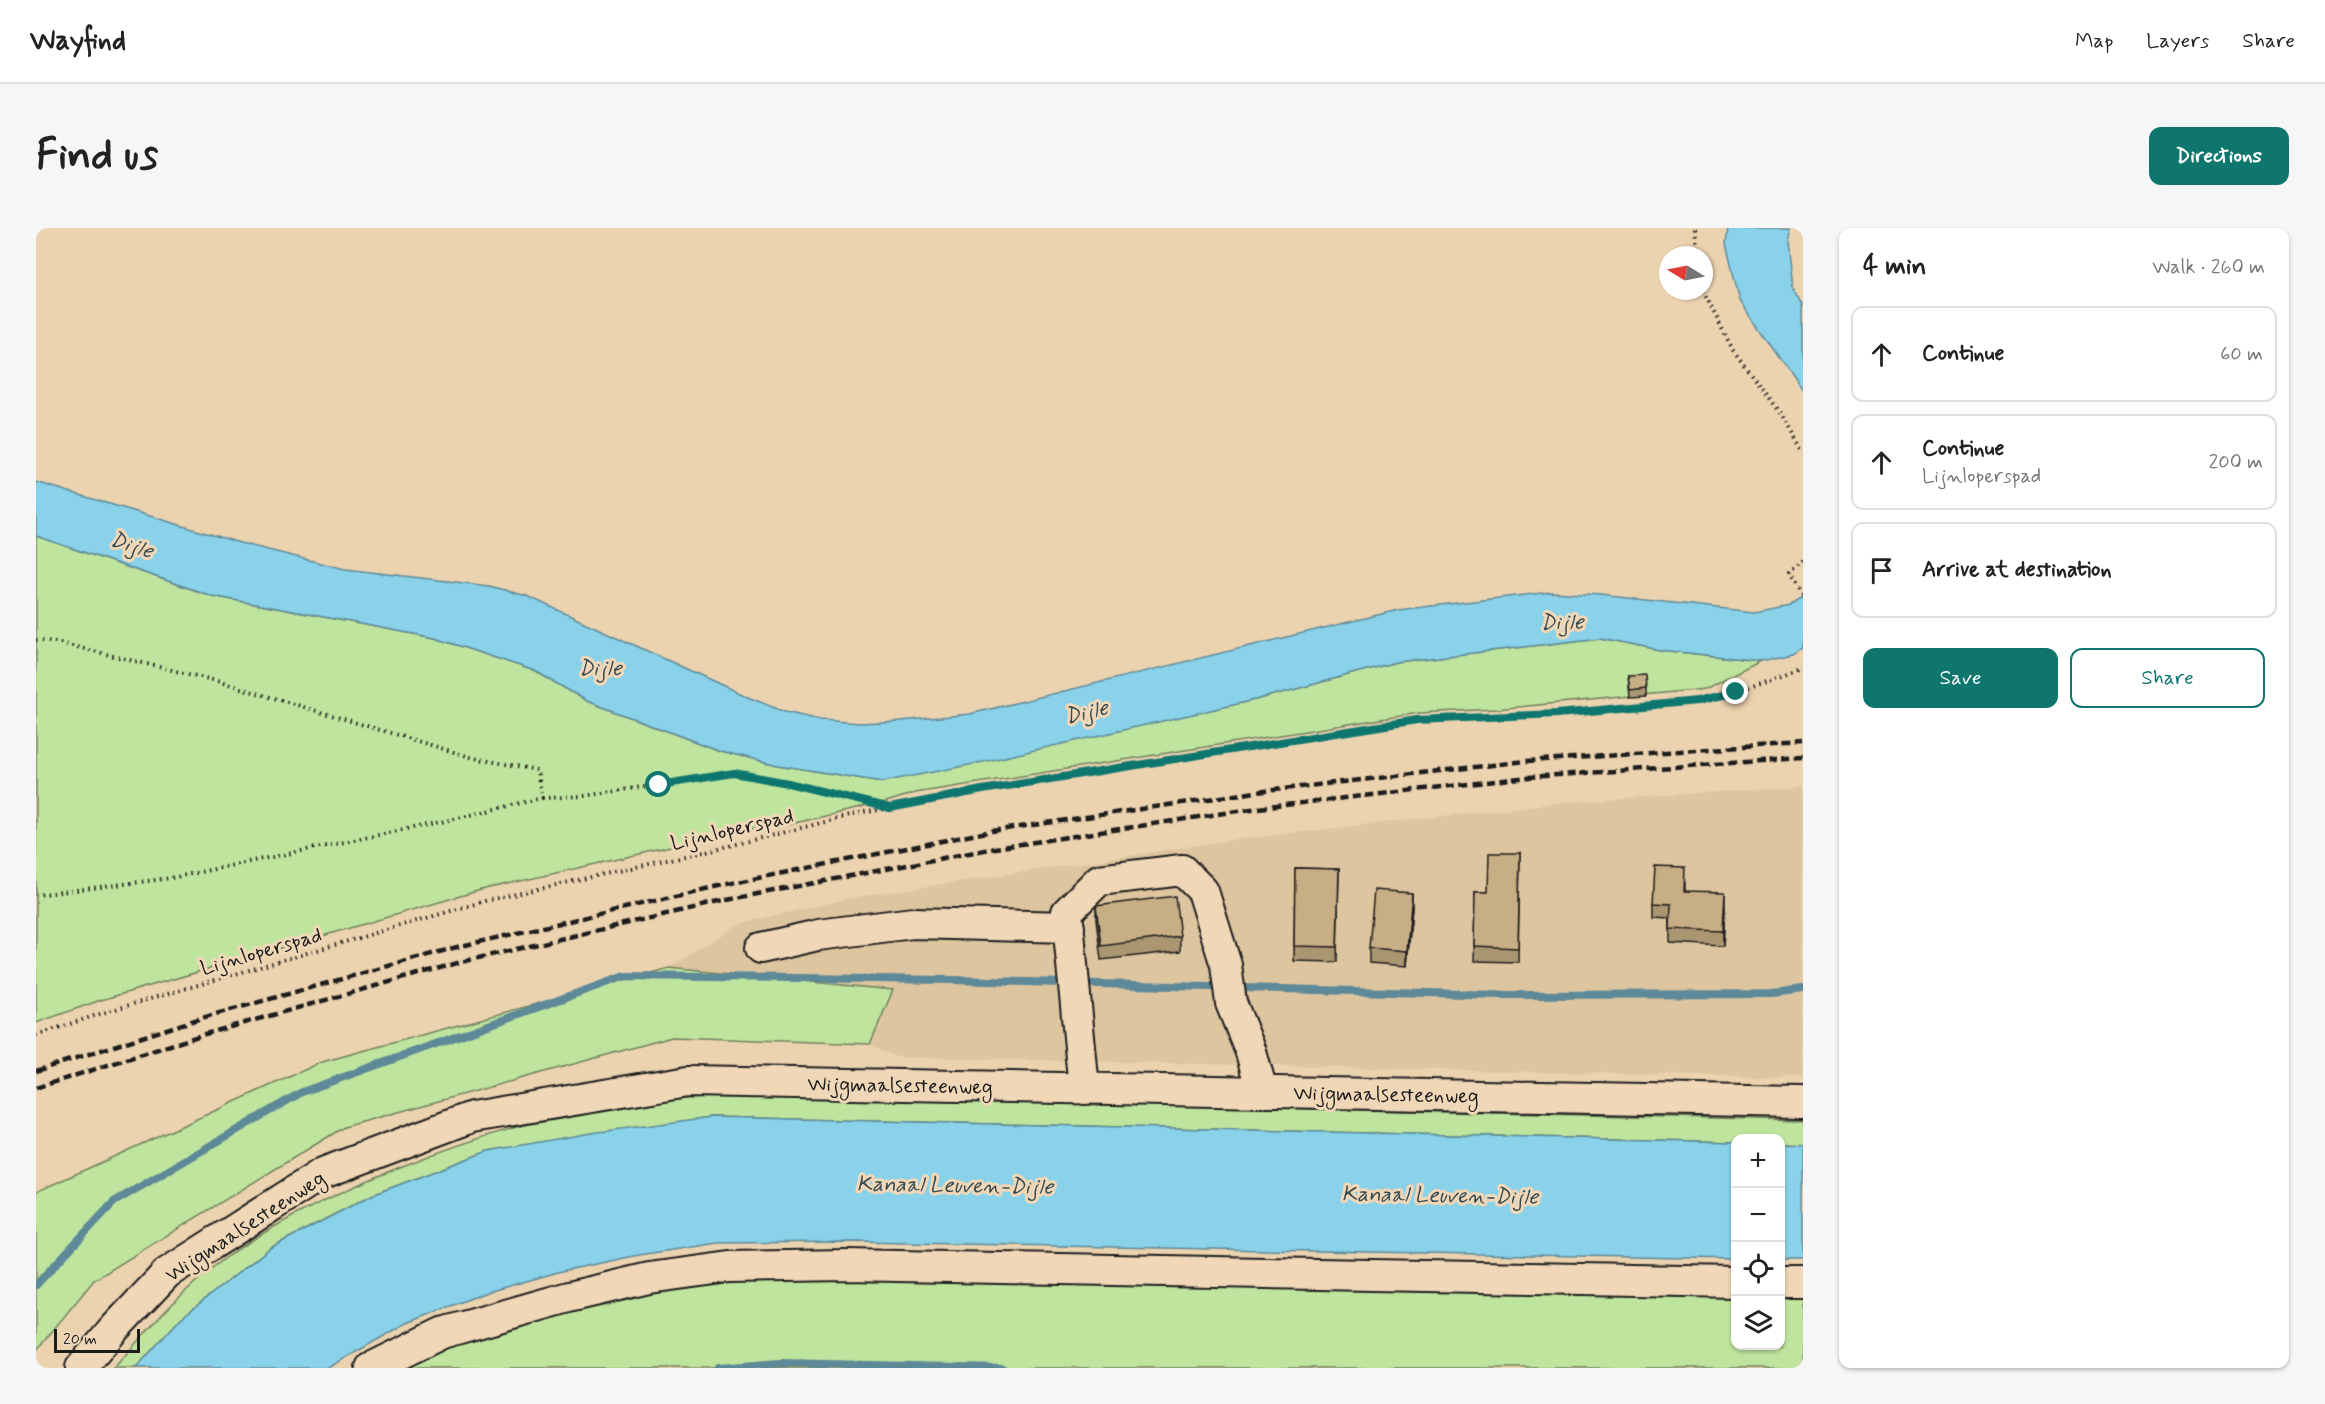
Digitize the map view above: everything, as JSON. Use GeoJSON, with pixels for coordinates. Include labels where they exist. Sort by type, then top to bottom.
{"type":"FeatureCollection","features":[{"type":"Feature","properties":{"kind":"street"},"geometry":{"type":"LineString","coordinates":[[1084,1089],[1067,912],[1098,880],[1182,870],[1203,891],[1226,967],[1231,1003],[1251,1052],[1262,1092]]}},
{"type":"Feature","properties":{"kind":"street"},"geometry":{"type":"LineString","coordinates":[[761,948],[818,935],[913,923],[1069,927]]}},
{"type":"Feature","properties":{"kind":"street","name":"Wijgmaalsesteenweg"},"geometry":{"type":"LineString","coordinates":[[81,1368],[167,1273],[323,1173],[472,1117],[688,1082],[1803,1102]]}},
{"type":"Feature","properties":{"kind":"street"},"geometry":{"type":"LineString","coordinates":[[371,1368],[442,1333],[569,1297],[649,1278],[730,1267],[847,1265],[1731,1282]]}},
{"type":"Feature","properties":{"kind":"street"},"geometry":{"type":"LineString","coordinates":[[1785,1283],[1803,1283]]}},
{"type":"Feature","properties":{"kind":"path"},"geometry":{"type":"LineString","coordinates":[[1695,228],[1697,246]]}},
{"type":"Feature","properties":{"kind":"path"},"geometry":{"type":"LineString","coordinates":[[1708,300],[1733,350],[1782,416],[1803,452]]}},
{"type":"Feature","properties":{"kind":"path"},"geometry":{"type":"LineString","coordinates":[[1803,562],[1789,575],[1803,600]]}},
{"type":"Feature","properties":{"kind":"path"},"geometry":{"type":"LineString","coordinates":[[36,640],[56,642],[217,681],[474,758],[537,770],[542,798]]}},
{"type":"Feature","properties":{"kind":"path","name":"Lijnloperspad"},"geometry":{"type":"LineString","coordinates":[[36,1035],[120,1007],[485,901],[890,808],[982,790],[1417,720],[1557,714],[1697,701],[1736,692],[1803,668]]}},
{"type":"Feature","properties":{"kind":"path"},"geometry":{"type":"LineString","coordinates":[[36,895],[171,878],[441,822],[542,798],[584,796],[734,773],[788,783],[890,808]]}},
{"type":"Feature","properties":{"kind":"shaded area"},"geometry":{"type":"Polygon","coordinates":[[[1803,786],[1803,1078],[896,1057],[870,1044],[893,990],[669,968],[738,924],[851,898],[1238,839],[1566,802],[1803,786]]]}},
{"type":"Feature","properties":{"kind":"green space"},"geometry":{"type":"Polygon","coordinates":[[[36,536],[212,596],[435,638],[535,671],[587,701],[720,751],[778,765],[882,782],[1259,699],[1396,662],[1600,638],[1660,650],[1761,661],[1705,689],[1496,709],[1419,713],[915,793],[786,825],[785,821],[481,890],[101,1000],[36,1023],[36,536]]]}},
{"type":"Feature","properties":{"kind":"green space"},"geometry":{"type":"Polygon","coordinates":[[[669,968],[893,990],[870,1044],[672,1037],[344,1127],[94,1280],[36,1351],[36,1192],[322,1062],[669,968]]]}},
{"type":"Feature","properties":{"kind":"green space"},"geometry":{"type":"Polygon","coordinates":[[[735,1096],[1803,1120],[1803,1144],[1785,1143],[1785,1134],[1731,1134],[1731,1142],[712,1117],[488,1151],[372,1195],[270,1248],[181,1318],[136,1368],[114,1368],[171,1306],[217,1264],[273,1227],[357,1185],[461,1144],[524,1125],[620,1104],[735,1096]]]}},
{"type":"Feature","properties":{"kind":"green space"},"geometry":{"type":"Polygon","coordinates":[[[845,1279],[1731,1292],[1731,1350],[1785,1350],[1785,1293],[1803,1294],[1803,1368],[392,1368],[463,1340],[618,1296],[702,1283],[845,1279]]]}},
{"type":"Feature","properties":{"kind":"water"},"geometry":{"type":"Polygon","coordinates":[[[1728,228],[1791,228],[1788,240],[1793,288],[1803,306],[1803,392],[1740,301],[1726,244],[1728,228]]]}},
{"type":"Feature","properties":{"kind":"water","name":"Dijle"},"geometry":{"type":"Polygon","coordinates":[[[36,482],[240,543],[345,569],[489,586],[527,596],[750,698],[785,712],[820,720],[860,723],[970,714],[1398,610],[1551,592],[1601,595],[1754,612],[1789,605],[1803,596],[1803,648],[1794,654],[1761,661],[1660,650],[1600,638],[1396,662],[1259,699],[974,764],[882,782],[778,765],[720,751],[587,701],[535,671],[435,638],[212,596],[36,536],[36,482]]]}},
{"type":"Feature","properties":{"kind":"water","name":"Kanaal Leuven-Dijle"},"geometry":{"type":"Polygon","coordinates":[[[712,1117],[1731,1142],[1731,1259],[855,1242],[718,1243],[639,1255],[562,1271],[484,1293],[405,1324],[328,1368],[136,1368],[181,1318],[270,1248],[372,1195],[488,1151],[591,1133],[712,1117]]]}},
{"type":"Feature","properties":{"kind":"water"},"geometry":{"type":"Polygon","coordinates":[[[1785,1143],[1803,1144],[1803,1260],[1785,1260],[1785,1143]]]}},
{"type":"Feature","properties":{"kind":"building"},"geometry":{"type":"Polygon","coordinates":[[[1645,675],[1646,688],[1630,690],[1628,676],[1645,675]]]}},
{"type":"Feature","properties":{"kind":"building"},"geometry":{"type":"Polygon","coordinates":[[[1489,853],[1520,853],[1518,948],[1474,946],[1475,892],[1488,892],[1489,853]]]}},
{"type":"Feature","properties":{"kind":"building"},"geometry":{"type":"Polygon","coordinates":[[[1655,867],[1685,868],[1684,891],[1725,892],[1723,931],[1670,929],[1671,904],[1653,903],[1655,867]]]}},
{"type":"Feature","properties":{"kind":"building"},"geometry":{"type":"Polygon","coordinates":[[[1295,868],[1339,869],[1337,947],[1294,946],[1295,868]]]}},
{"type":"Feature","properties":{"kind":"building"},"geometry":{"type":"Polygon","coordinates":[[[1374,890],[1412,893],[1407,951],[1369,948],[1374,890]]]}},
{"type":"Feature","properties":{"kind":"building"},"geometry":{"type":"Polygon","coordinates":[[[1175,896],[1180,936],[1101,946],[1096,906],[1175,896]]]}},
{"type":"Feature","properties":{"kind":"waterway"},"geometry":{"type":"LineString","coordinates":[[36,1285],[114,1202],[302,1092],[625,976],[953,980],[1500,995],[1771,994],[1803,990]]}},
{"type":"Feature","properties":{"kind":"waterway"},"geometry":{"type":"LineString","coordinates":[[718,1368],[780,1363],[1002,1368]]}},
{"type":"Feature","properties":{"kind":"railway"},"geometry":{"type":"LineString","coordinates":[[36,1071],[198,1019],[457,947],[723,885],[992,831],[1256,792],[1527,761],[1803,743]]}},
{"type":"Feature","properties":{"kind":"railway"},"geometry":{"type":"LineString","coordinates":[[36,1088],[205,1034],[461,962],[727,900],[995,848],[1258,808],[1529,777],[1803,758]]}},
{"type":"Feature","properties":{"kind":"route"},"geometry":{"type":"LineString","coordinates":[[659,785],[734,773],[788,783],[890,808],[982,790],[1417,720],[1557,714],[1697,701],[1736,692]]}}]}
